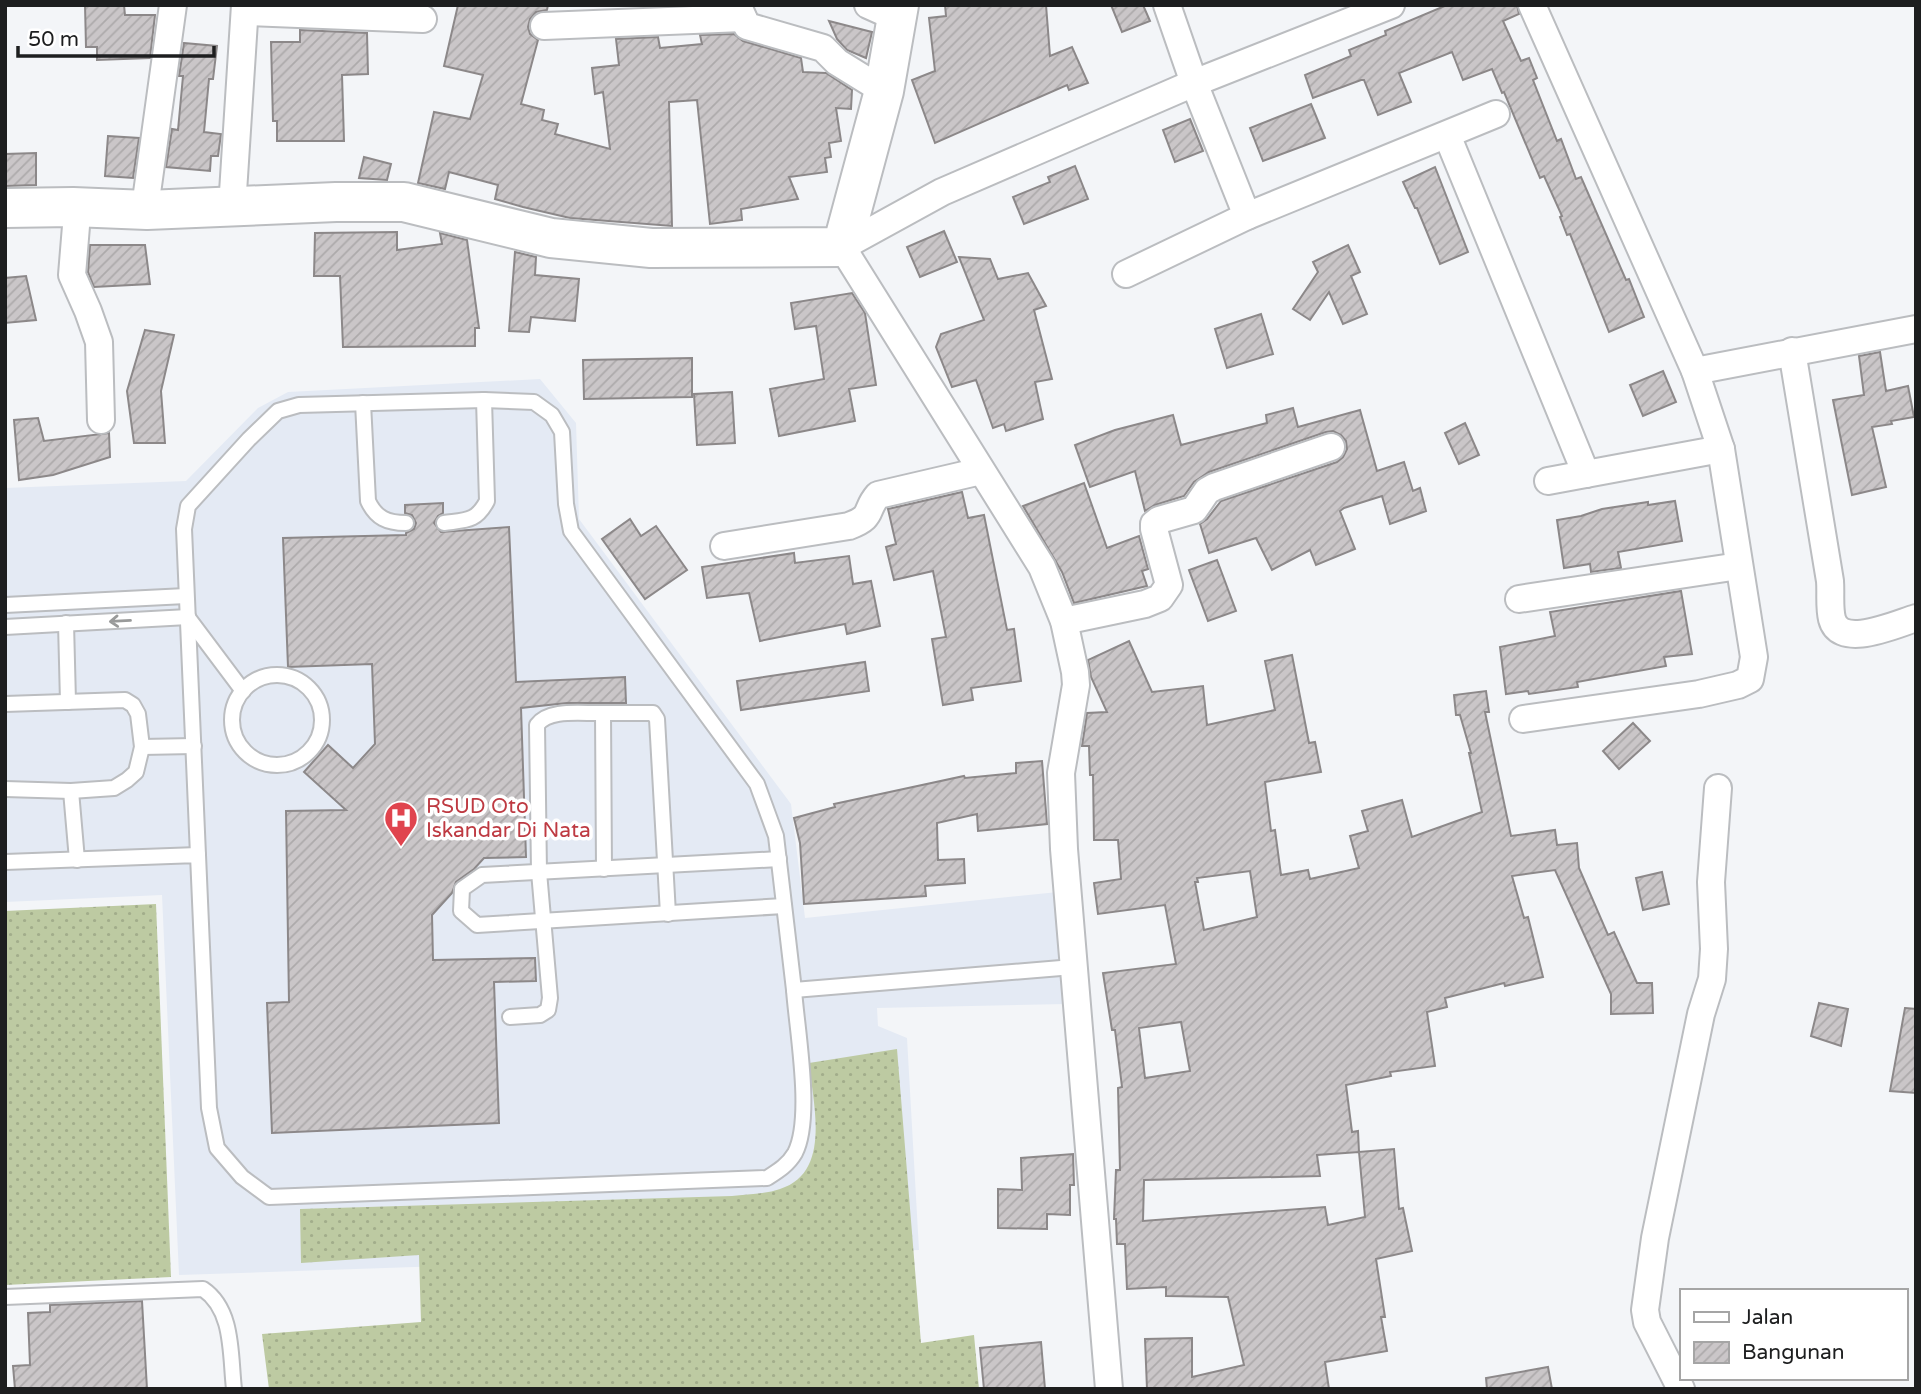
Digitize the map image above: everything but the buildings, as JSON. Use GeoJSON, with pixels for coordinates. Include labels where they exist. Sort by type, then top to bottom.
{"type":"FeatureCollection","features":[{"type":"Feature","properties":{"kind":"street"},"geometry":{"type":"LineString","coordinates":[[147,210],[146,192],[173,5]]}},
{"type":"Feature","properties":{"kind":"street"},"geometry":{"type":"LineString","coordinates":[[1167,5],[1194,83],[1247,216]]}},
{"type":"Feature","properties":{"kind":"street"},"geometry":{"type":"LineString","coordinates":[[5,208],[147,210],[336,202],[404,202],[551,238],[651,248],[842,247],[942,192],[1194,83],[1391,5]]}},
{"type":"Feature","properties":{"kind":"street"},"geometry":{"type":"LineString","coordinates":[[1523,719],[1699,694],[1738,685],[1750,679],[1754,657],[1721,449],[1695,371],[1532,5]]}},
{"type":"Feature","properties":{"kind":"street"},"geometry":{"type":"LineString","coordinates":[[232,208],[245,8],[423,19]]}},
{"type":"Feature","properties":{"kind":"street"},"geometry":{"type":"LineString","coordinates":[[888,9],[884,91],[842,247],[1042,567],[1064,621],[1076,685],[1061,773],[1064,849],[1109,1389]]}},
{"type":"Feature","properties":{"kind":"street"},"geometry":{"type":"LineString","coordinates":[[544,26],[740,12],[747,26],[823,48],[837,62],[884,91]]}},
{"type":"Feature","properties":{"kind":"street"},"geometry":{"type":"LineString","coordinates":[[1126,274],[1247,216],[1496,114]]}},
{"type":"Feature","properties":{"kind":"street"},"geometry":{"type":"LineString","coordinates":[[1447,135],[1586,474]]}},
{"type":"Feature","properties":{"kind":"street"},"geometry":{"type":"LineString","coordinates":[[73,207],[76,226],[72,275],[89,311],[99,342],[101,420]]}},
{"type":"Feature","properties":{"kind":"street"},"geometry":{"type":"LineString","coordinates":[[1695,371],[1916,329]]}},
{"type":"Feature","properties":{"kind":"street"},"geometry":{"type":"LineString","coordinates":[[1792,351],[1830,581],[1832,619],[1836,628],[1843,633],[1863,634],[1916,618]]}},
{"type":"Feature","properties":{"kind":"street"},"geometry":{"type":"LineString","coordinates":[[1064,621],[1144,604],[1160,598],[1169,586],[1154,524],[1194,510],[1207,491],[1214,487],[1331,446]]}},
{"type":"Feature","properties":{"kind":"street"},"geometry":{"type":"LineString","coordinates":[[1548,481],[1721,449]]}},
{"type":"Feature","properties":{"kind":"street"},"geometry":{"type":"LineString","coordinates":[[724,546],[849,526],[862,521],[870,514],[873,501],[878,495],[981,471]]}},
{"type":"Feature","properties":{"kind":"street"},"geometry":{"type":"LineString","coordinates":[[1519,599],[1739,566]]}},
{"type":"Feature","properties":{"kind":"street"},"geometry":{"type":"LineString","coordinates":[[1681,1389],[1647,1322],[1645,1310],[1655,1238],[1702,1014],[1712,979],[1714,949],[1711,882],[1718,788]]}},
{"type":"Feature","properties":{"kind":"lane"},"geometry":{"type":"LineString","coordinates":[[444,523],[472,519],[481,512],[487,501],[484,400]]}},
{"type":"Feature","properties":{"kind":"lane"},"geometry":{"type":"LineString","coordinates":[[484,400],[534,402],[552,415],[562,432],[566,504],[571,531],[757,784],[776,836],[794,990],[804,1113],[796,1152],[785,1167],[767,1178],[269,1197],[242,1177],[217,1148],[209,1108],[186,596],[184,528],[188,506],[248,439],[278,411],[299,405],[484,400]]}},
{"type":"Feature","properties":{"kind":"lane"},"geometry":{"type":"LineString","coordinates":[[363,403],[368,501],[374,513],[389,523],[406,523]]}},
{"type":"Feature","properties":{"kind":"lane"},"geometry":{"type":"LineString","coordinates":[[5,605],[186,596]]}},
{"type":"Feature","properties":{"kind":"lane"},"geometry":{"type":"LineString","coordinates":[[5,626],[188,617]]}},
{"type":"Feature","properties":{"kind":"lane"},"geometry":{"type":"LineString","coordinates":[[188,617],[243,691]]}},
{"type":"Feature","properties":{"kind":"lane"},"geometry":{"type":"LineString","coordinates":[[66,623],[68,702]]}},
{"type":"Feature","properties":{"kind":"lane"},"geometry":{"type":"LineString","coordinates":[[270,676],[285,676],[299,681],[311,691],[319,704],[321,726],[313,747],[302,757],[275,765],[248,755],[239,744],[234,731],[236,703],[243,691],[255,681],[270,676]]}},
{"type":"Feature","properties":{"kind":"lane"},"geometry":{"type":"LineString","coordinates":[[5,704],[125,700],[133,705],[138,714],[142,747],[136,772],[114,788],[71,791],[5,789]]}},
{"type":"Feature","properties":{"kind":"lane"},"geometry":{"type":"LineString","coordinates":[[603,713],[604,869]]}},
{"type":"Feature","properties":{"kind":"lane"},"geometry":{"type":"LineString","coordinates":[[510,1017],[540,1014],[548,1010],[550,998],[539,872],[537,725],[549,715],[653,713],[656,716],[668,914]]}},
{"type":"Feature","properties":{"kind":"lane"},"geometry":{"type":"LineString","coordinates":[[142,747],[194,746]]}},
{"type":"Feature","properties":{"kind":"lane"},"geometry":{"type":"LineString","coordinates":[[71,791],[77,859]]}},
{"type":"Feature","properties":{"kind":"lane"},"geometry":{"type":"LineString","coordinates":[[5,862],[198,855]]}},
{"type":"Feature","properties":{"kind":"lane"},"geometry":{"type":"LineString","coordinates":[[779,859],[482,876],[462,889],[461,911],[477,925],[784,906]]}},
{"type":"Feature","properties":{"kind":"lane"},"geometry":{"type":"LineString","coordinates":[[794,990],[1073,967]]}},
{"type":"Feature","properties":{"kind":"lane"},"geometry":{"type":"LineString","coordinates":[[5,1297],[203,1289],[216,1297],[226,1317],[234,1389]]}},
{"type":"Feature","properties":{"kind":"shaded area","name":"RSUD Oto Iskandar Di Nata"},"geometry":{"type":"Polygon","coordinates":[[[540,379],[576,423],[579,519],[791,804],[805,918],[1058,892],[1067,1004],[877,1008],[878,1026],[907,1038],[919,1250],[179,1275],[162,895],[5,902],[5,488],[186,481],[258,408],[288,392],[540,379]]]}},
{"type":"Feature","properties":{"kind":"green space"},"geometry":{"type":"Polygon","coordinates":[[[156,904],[171,1277],[5,1285],[5,911],[156,904]]]}},
{"type":"Feature","properties":{"kind":"green space"},"geometry":{"type":"Polygon","coordinates":[[[897,1049],[921,1343],[974,1335],[979,1389],[269,1389],[262,1334],[421,1322],[419,1255],[301,1263],[300,1209],[732,1196],[775,1191],[796,1181],[807,1168],[813,1153],[816,1135],[809,1063],[897,1049]]]}},
{"type":"Feature","properties":{"kind":"place","name":"RSUD Oto Iskandar Di Nata"},"geometry":{"type":"Point","coordinates":[401,848]}}]}
